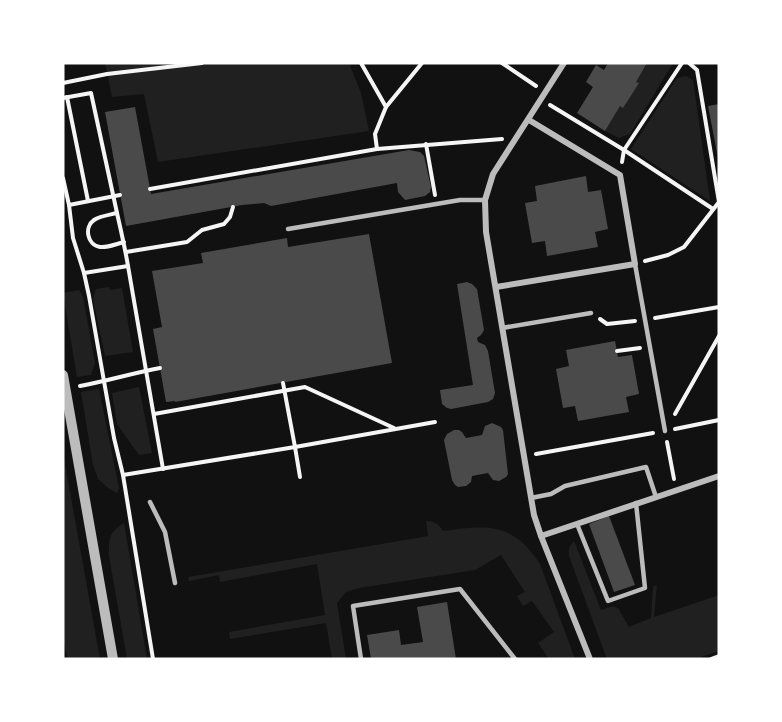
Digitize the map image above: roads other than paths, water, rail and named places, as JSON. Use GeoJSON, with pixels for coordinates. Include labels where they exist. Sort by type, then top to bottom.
{"type":"FeatureCollection","features":[{"type":"Feature","properties":{"kind":"street"},"geometry":{"type":"LineString","coordinates":[[564,63],[493,174],[485,200],[486,232],[534,515],[590,659]]}},
{"type":"Feature","properties":{"kind":"street"},"geometry":{"type":"LineString","coordinates":[[496,287],[635,264],[620,175],[529,120]]}},
{"type":"Feature","properties":{"kind":"street"},"geometry":{"type":"LineString","coordinates":[[63,375],[113,659]]}},
{"type":"Feature","properties":{"kind":"street"},"geometry":{"type":"LineString","coordinates":[[541,536],[719,476]]}},
{"type":"Feature","properties":{"kind":"lane"},"geometry":{"type":"LineString","coordinates":[[288,230],[460,200],[485,200]]}},
{"type":"Feature","properties":{"kind":"lane"},"geometry":{"type":"LineString","coordinates":[[635,264],[665,431]]}},
{"type":"Feature","properties":{"kind":"lane"},"geometry":{"type":"LineString","coordinates":[[502,328],[591,313]]}},
{"type":"Feature","properties":{"kind":"lane"},"geometry":{"type":"LineString","coordinates":[[531,498],[551,494],[565,486],[646,467],[656,497]]}},
{"type":"Feature","properties":{"kind":"lane"},"geometry":{"type":"LineString","coordinates":[[150,502],[165,532],[175,583]]}},
{"type":"Feature","properties":{"kind":"lane"},"geometry":{"type":"LineString","coordinates":[[577,524],[608,601],[618,598],[645,588],[636,503]]}},
{"type":"Feature","properties":{"kind":"lane"},"geometry":{"type":"LineString","coordinates":[[361,659],[352,606],[460,590],[515,659]]}}]}
